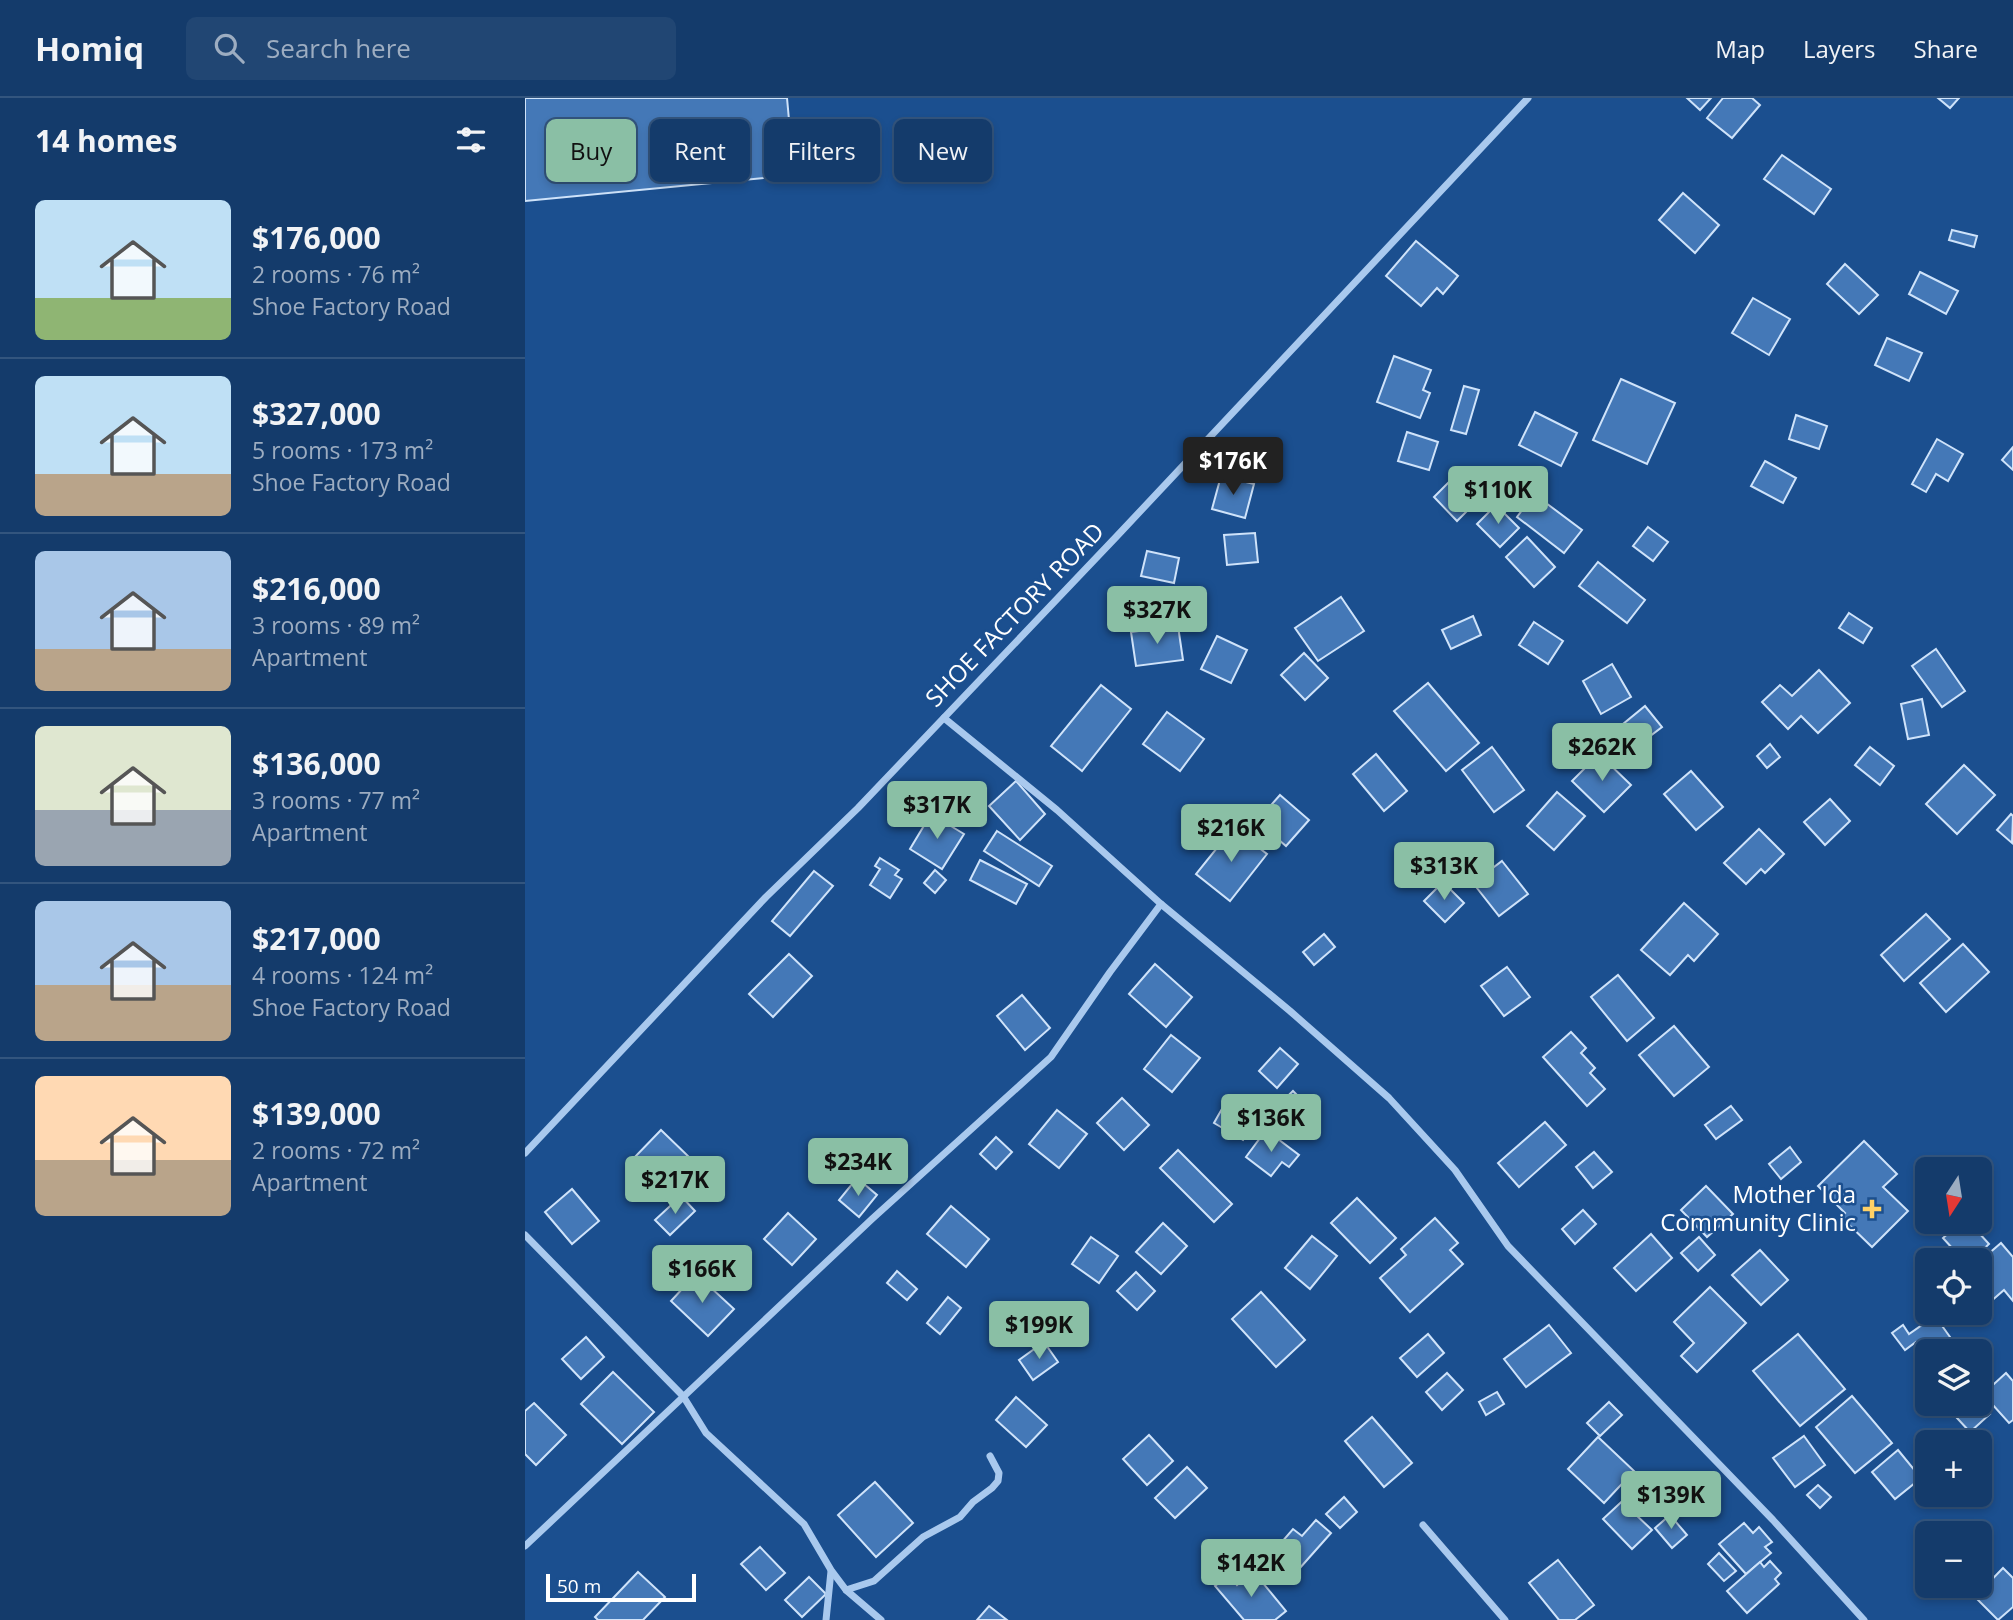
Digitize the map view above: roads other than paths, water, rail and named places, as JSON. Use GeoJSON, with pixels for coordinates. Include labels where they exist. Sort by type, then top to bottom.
{"type":"FeatureCollection","features":[{"type":"Feature","properties":{"kind":"street","name":"SHOE FACTORY ROAD"},"geometry":{"type":"LineString","coordinates":[[525,1153],[766,897],[944,718],[1528,98]]}},
{"type":"Feature","properties":{"kind":"street"},"geometry":{"type":"LineString","coordinates":[[944,718],[1057,810],[1161,904],[1290,1011],[1389,1098],[1455,1170],[1508,1246],[1773,1520],[1864,1620]]}},
{"type":"Feature","properties":{"kind":"street"},"geometry":{"type":"LineString","coordinates":[[525,1546],[872,1219],[1051,1057],[1161,904]]}},
{"type":"Feature","properties":{"kind":"street"},"geometry":{"type":"LineString","coordinates":[[525,1235],[683,1396],[706,1433],[804,1524],[846,1590],[881,1620]]}},
{"type":"Feature","properties":{"kind":"street"},"geometry":{"type":"LineString","coordinates":[[846,1590],[874,1581],[923,1537],[960,1517],[973,1502],[992,1488],[998,1482],[999,1473],[990,1455]]}},
{"type":"Feature","properties":{"kind":"street"},"geometry":{"type":"LineString","coordinates":[[1423,1525],[1505,1620]]}},
{"type":"Feature","properties":{"kind":"street"},"geometry":{"type":"LineString","coordinates":[[826,1620],[831,1570]]}},
{"type":"Feature","properties":{"kind":"place","name":"Mother Ida Community Clinic"},"geometry":{"type":"Point","coordinates":[1872,1209]}}]}
